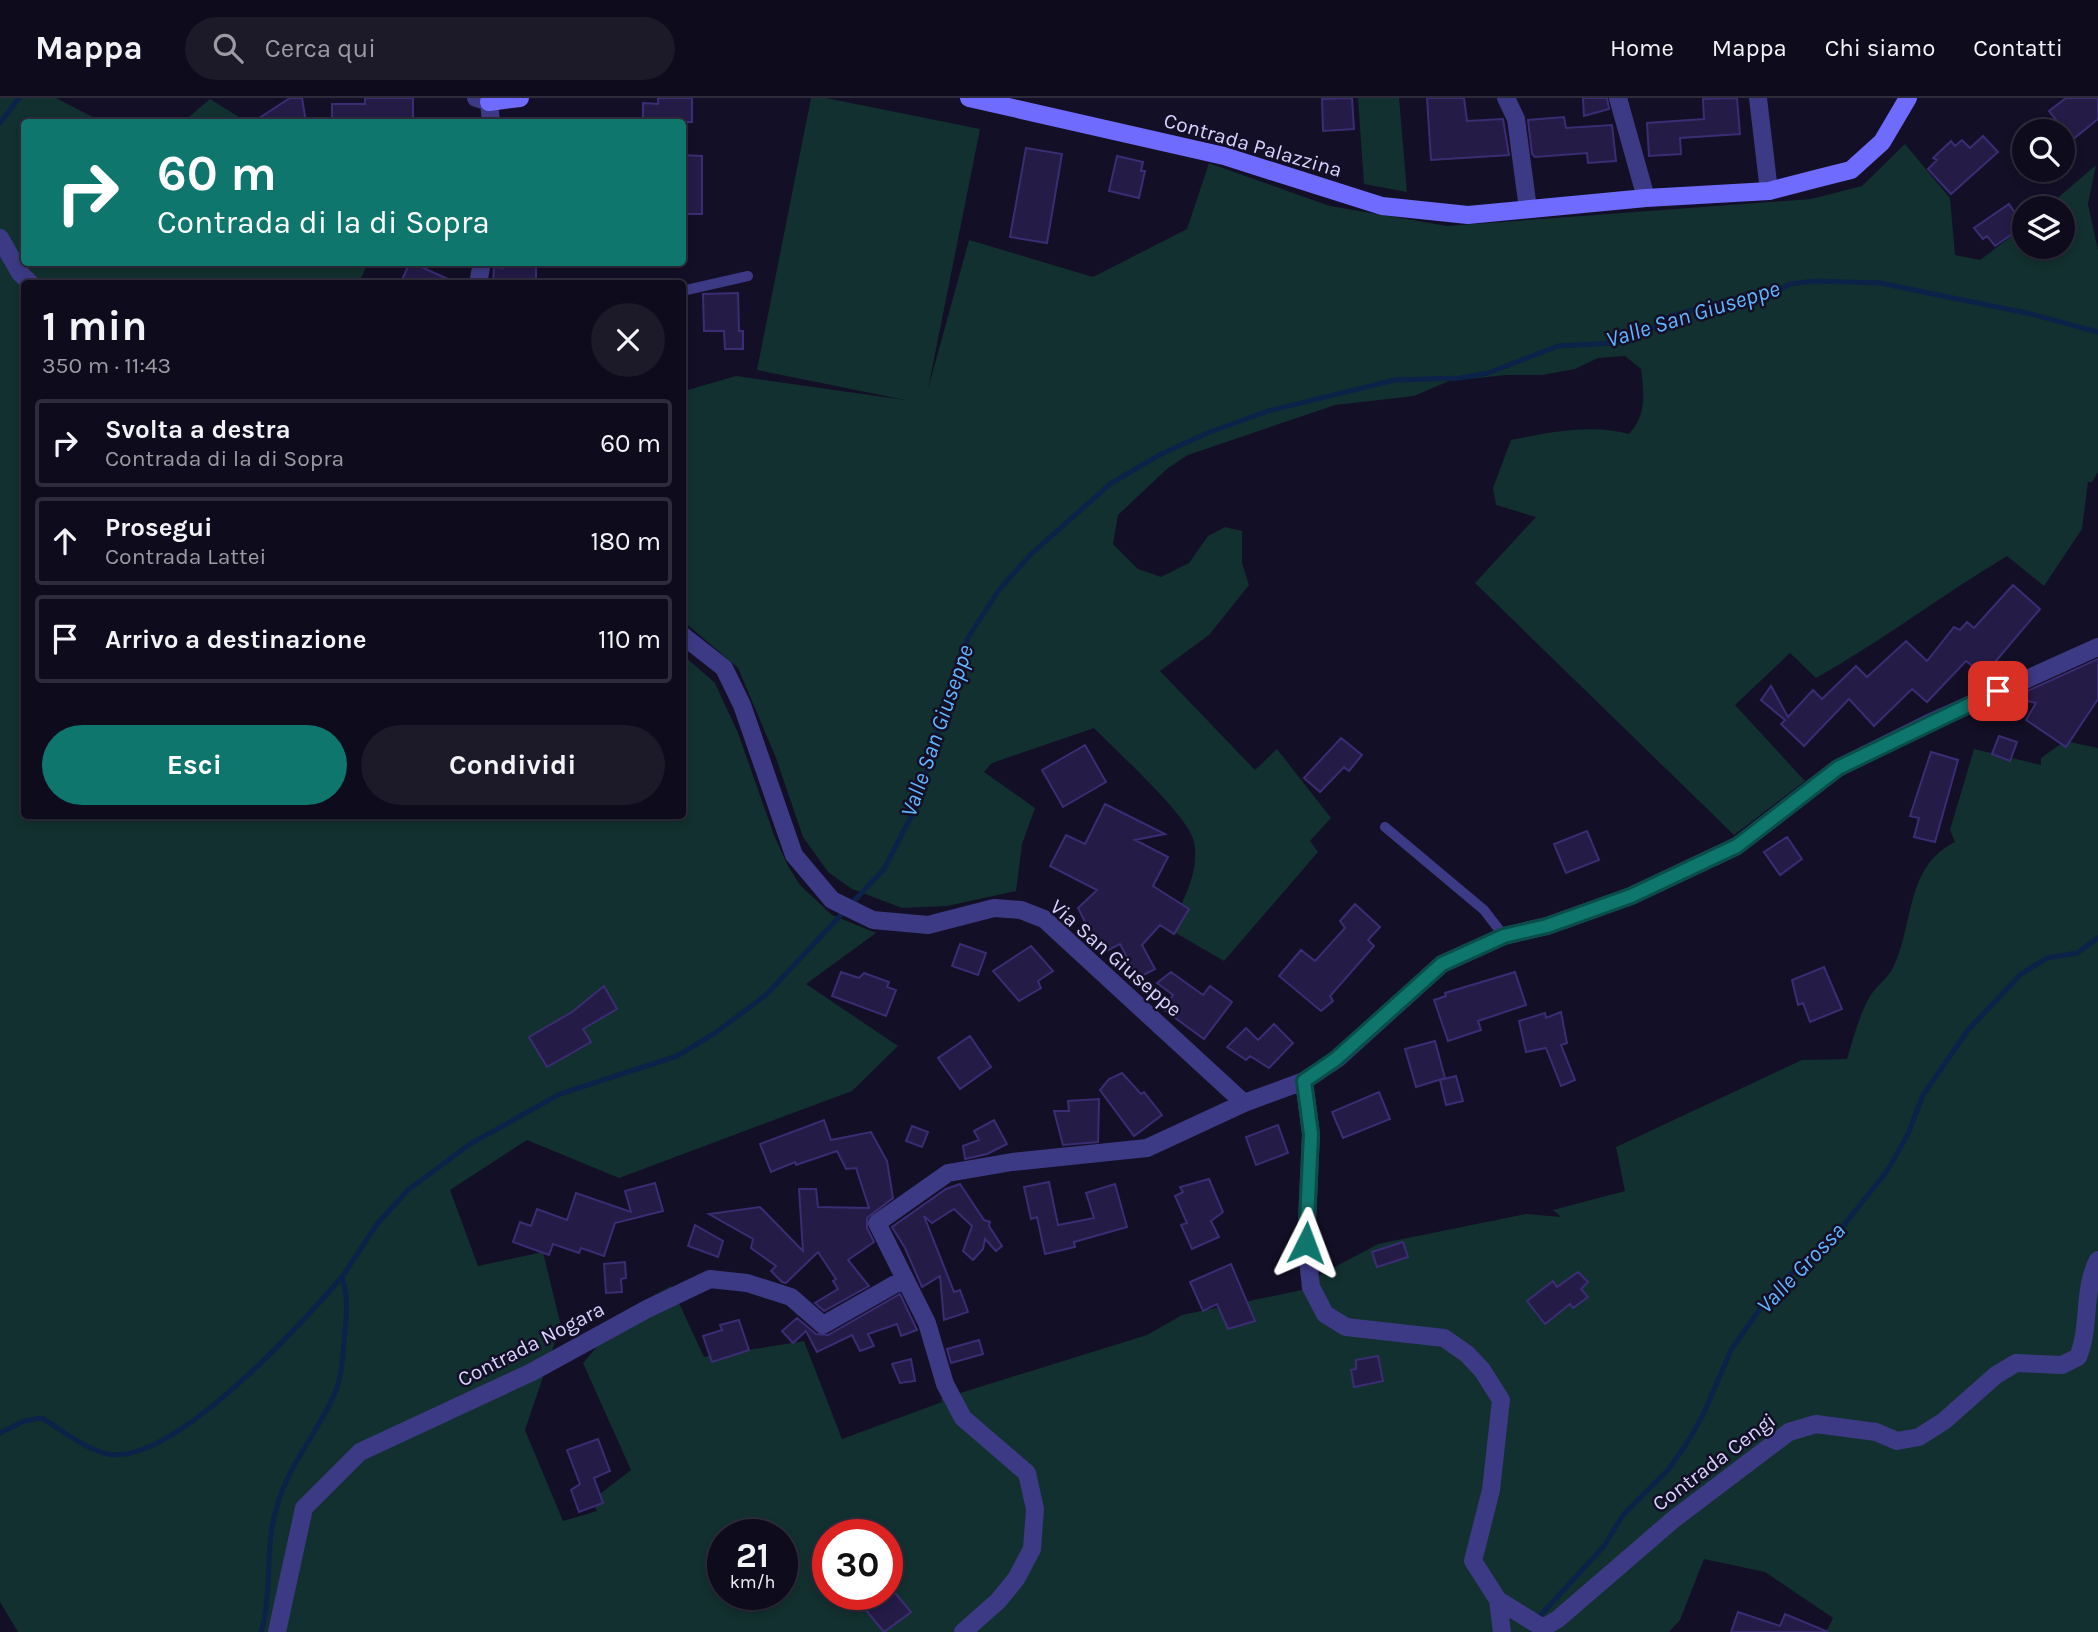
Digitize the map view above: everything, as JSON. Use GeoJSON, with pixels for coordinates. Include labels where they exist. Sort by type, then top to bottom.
{"type":"FeatureCollection","features":[{"type":"Feature","properties":{"kind":"street"},"geometry":{"type":"LineString","coordinates":[[490,119],[483,100],[520,98]]}},
{"type":"Feature","properties":{"kind":"street","name":"Contrada Palazzina"},"geometry":{"type":"LineString","coordinates":[[969,98],[1224,156],[1382,206],[1468,215],[1646,198],[1769,191],[1851,170],[1882,142],[1908,98]]}},
{"type":"Feature","properties":{"kind":"street"},"geometry":{"type":"LineString","coordinates":[[1506,98],[1516,119],[1528,209]]}},
{"type":"Feature","properties":{"kind":"street"},"geometry":{"type":"LineString","coordinates":[[1618,98],[1646,198]]}},
{"type":"Feature","properties":{"kind":"street"},"geometry":{"type":"LineString","coordinates":[[1758,98],[1769,191]]}},
{"type":"Feature","properties":{"kind":"street"},"geometry":{"type":"LineString","coordinates":[[0,238],[20,274],[27,280]]}},
{"type":"Feature","properties":{"kind":"street","name":"Via San Giuseppe"},"geometry":{"type":"LineString","coordinates":[[686,638],[724,668],[742,705],[794,855],[832,900],[873,920],[929,925],[994,908],[1021,910],[1044,919],[1244,1103]]}},
{"type":"Feature","properties":{"kind":"street"},"geometry":{"type":"LineString","coordinates":[[963,1632],[998,1601],[1016,1578],[1032,1549],[1035,1509],[1027,1473],[964,1418],[945,1384],[927,1323],[877,1223],[948,1173],[1012,1162],[1147,1148],[1244,1103],[1304,1081],[1336,1059],[1442,964],[1504,936],[1547,926],[1631,896],[1737,846],[1838,768],[1929,723],[2098,647]]}},
{"type":"Feature","properties":{"kind":"street"},"geometry":{"type":"LineString","coordinates":[[1304,1081],[1311,1134],[1306,1243],[1311,1286],[1325,1314],[1346,1327],[1444,1338],[1467,1354],[1482,1370],[1501,1400],[1491,1490],[1474,1560],[1498,1600],[1502,1632]]}},
{"type":"Feature","properties":{"kind":"street","name":"Contrada Cengi"},"geometry":{"type":"LineString","coordinates":[[1498,1600],[1544,1628],[1674,1519],[1789,1432],[1816,1424],[1876,1432],[1897,1441],[1919,1437],[1944,1421],[1996,1375],[2017,1363],[2062,1365],[2078,1357],[2085,1342],[2090,1277],[2098,1260]]}},
{"type":"Feature","properties":{"kind":"street","name":"Contrada Nogara"},"geometry":{"type":"LineString","coordinates":[[277,1632],[304,1508],[360,1452],[532,1372],[647,1308],[710,1279],[747,1283],[791,1297],[823,1325],[904,1279]]}},
{"type":"Feature","properties":{"kind":"lane"},"geometry":{"type":"LineString","coordinates":[[686,290],[748,276]]}},
{"type":"Feature","properties":{"kind":"lane"},"geometry":{"type":"LineString","coordinates":[[1385,827],[1484,910],[1504,936]]}},
{"type":"Feature","properties":{"kind":"green space"},"geometry":{"type":"Polygon","coordinates":[[[0,98],[56,98],[96,119],[21,119],[21,266],[367,266],[360,280],[21,280],[21,819],[686,819],[686,658],[715,683],[738,733],[774,835],[800,885],[832,915],[876,933],[806,984],[898,1046],[852,1091],[619,1178],[527,1140],[450,1190],[478,1266],[543,1252],[562,1330],[558,1333],[525,1430],[563,1521],[597,1511],[592,1500],[631,1470],[583,1363],[630,1308],[671,1286],[704,1357],[804,1341],[842,1439],[942,1402],[941,1399],[1147,1335],[1182,1315],[1302,1290],[1301,1285],[1378,1244],[1526,1214],[1561,1217],[1553,1210],[1625,1191],[1616,1147],[1802,1060],[1847,1059],[1865,1005],[1888,976],[1900,952],[1919,881],[1927,866],[1939,853],[1955,842],[1950,830],[1974,749],[2041,765],[2041,758],[2065,741],[2098,748],[2098,1632],[1826,1632],[1833,1618],[1765,1572],[1704,1559],[1680,1620],[1669,1632],[18,1632],[0,1602],[0,98]]]}},
{"type":"Feature","properties":{"kind":"green space"},"geometry":{"type":"Polygon","coordinates":[[[811,98],[826,98],[980,129],[928,389],[969,240],[1093,277],[1187,229],[1209,163],[1330,206],[1447,226],[1811,199],[1862,186],[1905,144],[1950,198],[1955,255],[1980,260],[2012,236],[2012,259],[2075,259],[2075,196],[2060,196],[2096,165],[2088,204],[2098,250],[2098,472],[2092,482],[2088,482],[2082,529],[2044,586],[2007,556],[1816,678],[1790,653],[1735,705],[1805,781],[1734,835],[1475,583],[1536,517],[1496,505],[1493,488],[1511,440],[1585,429],[1629,434],[1639,419],[1643,395],[1641,369],[1625,356],[1598,358],[1575,369],[1542,375],[1506,375],[1449,381],[1414,396],[1335,405],[1188,455],[1168,468],[1118,515],[1113,544],[1138,569],[1161,577],[1189,563],[1208,536],[1225,527],[1242,531],[1242,563],[1249,585],[1209,635],[1160,671],[1255,770],[1277,749],[1331,818],[1310,841],[1318,852],[1224,961],[1169,929],[1192,876],[1195,854],[1189,831],[1166,801],[1094,728],[992,763],[984,772],[1035,808],[1022,844],[1016,891],[947,906],[902,908],[852,889],[828,872],[803,837],[776,758],[738,668],[686,624],[686,390],[736,376],[905,400],[757,370],[811,98]]]}},
{"type":"Feature","properties":{"kind":"green space"},"geometry":{"type":"Polygon","coordinates":[[[1358,98],[1399,98],[1407,192],[1364,184],[1358,98]]]}},
{"type":"Feature","properties":{"kind":"green space"},"geometry":{"type":"Polygon","coordinates":[[[210,99],[242,119],[187,119],[210,99]]]}},
{"type":"Feature","properties":{"kind":"building"},"geometry":{"type":"Polygon","coordinates":[[[290,98],[302,98],[306,119],[258,119],[290,98]]]}},
{"type":"Feature","properties":{"kind":"building"},"geometry":{"type":"Polygon","coordinates":[[[365,98],[413,98],[413,119],[332,119],[332,104],[365,104],[365,98]]]}},
{"type":"Feature","properties":{"kind":"building"},"geometry":{"type":"Polygon","coordinates":[[[658,98],[692,98],[692,122],[686,122],[686,119],[643,119],[643,103],[658,104],[658,98]]]}},
{"type":"Feature","properties":{"kind":"building"},"geometry":{"type":"Polygon","coordinates":[[[1352,98],[1354,129],[1323,131],[1322,99],[1352,98]]]}},
{"type":"Feature","properties":{"kind":"building"},"geometry":{"type":"Polygon","coordinates":[[[1427,98],[1464,98],[1467,121],[1503,119],[1509,155],[1431,160],[1427,98]]]}},
{"type":"Feature","properties":{"kind":"building"},"geometry":{"type":"Polygon","coordinates":[[[1583,98],[1607,98],[1609,109],[1584,116],[1583,98]]]}},
{"type":"Feature","properties":{"kind":"building"},"geometry":{"type":"Polygon","coordinates":[[[1737,98],[1740,134],[1680,138],[1681,154],[1649,156],[1647,123],[1704,119],[1703,99],[1737,98]]]}},
{"type":"Feature","properties":{"kind":"building"},"geometry":{"type":"Polygon","coordinates":[[[2066,98],[2098,98],[2098,119],[2075,138],[2075,119],[2055,119],[2049,111],[2066,98]]]}},
{"type":"Feature","properties":{"kind":"building"},"geometry":{"type":"Polygon","coordinates":[[[1564,117],[1566,128],[1612,125],[1616,161],[1588,163],[1587,153],[1535,157],[1532,154],[1528,120],[1564,117]]]}},
{"type":"Feature","properties":{"kind":"building"},"geometry":{"type":"Polygon","coordinates":[[[1983,136],[1998,152],[1951,194],[1928,169],[1937,160],[1933,158],[1951,141],[1955,146],[1962,140],[1970,148],[1983,136]]]}},
{"type":"Feature","properties":{"kind":"building"},"geometry":{"type":"Polygon","coordinates":[[[1026,148],[1062,154],[1047,243],[1010,237],[1026,148]]]}},
{"type":"Feature","properties":{"kind":"building"},"geometry":{"type":"Polygon","coordinates":[[[686,155],[702,156],[702,214],[686,214],[686,155]]]}},
{"type":"Feature","properties":{"kind":"building"},"geometry":{"type":"Polygon","coordinates":[[[1117,156],[1143,162],[1141,171],[1145,171],[1139,198],[1109,191],[1117,156]]]}},
{"type":"Feature","properties":{"kind":"building"},"geometry":{"type":"Polygon","coordinates":[[[2009,204],[2012,208],[2012,234],[1995,246],[1987,236],[1983,239],[1974,228],[2009,204]]]}},
{"type":"Feature","properties":{"kind":"building"},"geometry":{"type":"Polygon","coordinates":[[[408,266],[419,266],[450,280],[402,280],[408,266]]]}},
{"type":"Feature","properties":{"kind":"building"},"geometry":{"type":"Polygon","coordinates":[[[536,266],[536,280],[493,280],[494,267],[536,266]]]}},
{"type":"Feature","properties":{"kind":"building"},"geometry":{"type":"Polygon","coordinates":[[[738,293],[739,331],[743,331],[743,349],[725,349],[724,331],[704,331],[703,294],[738,293]]]}},
{"type":"Feature","properties":{"kind":"building"},"geometry":{"type":"Polygon","coordinates":[[[2013,585],[2040,609],[1984,675],[1966,661],[1927,702],[1912,689],[1874,726],[1849,699],[1804,746],[1781,724],[1785,720],[1761,700],[1771,686],[1788,717],[1813,690],[1822,699],[1856,666],[1867,677],[1906,641],[1927,661],[1954,627],[1960,630],[1967,622],[1974,628],[2013,585]]]}},
{"type":"Feature","properties":{"kind":"building"},"geometry":{"type":"Polygon","coordinates":[[[2098,659],[2098,699],[2066,747],[2026,720],[2036,703],[2012,698],[2098,659]]]}},
{"type":"Feature","properties":{"kind":"building"},"geometry":{"type":"Polygon","coordinates":[[[1999,736],[2017,742],[2010,761],[1992,754],[1999,736]]]}},
{"type":"Feature","properties":{"kind":"building"},"geometry":{"type":"Polygon","coordinates":[[[1341,738],[1362,755],[1349,771],[1344,767],[1320,792],[1304,778],[1341,738]]]}},
{"type":"Feature","properties":{"kind":"building"},"geometry":{"type":"Polygon","coordinates":[[[1085,745],[1106,782],[1063,807],[1042,770],[1085,745]]]}},
{"type":"Feature","properties":{"kind":"building"},"geometry":{"type":"Polygon","coordinates":[[[1931,752],[1958,760],[1935,842],[1914,837],[1919,818],[1910,816],[1931,752]]]}},
{"type":"Feature","properties":{"kind":"building"},"geometry":{"type":"Polygon","coordinates":[[[1105,804],[1165,834],[1135,840],[1168,857],[1153,886],[1189,909],[1174,934],[1160,925],[1142,945],[1155,969],[1138,978],[1120,944],[1101,954],[1078,908],[1097,890],[1050,866],[1066,835],[1085,844],[1105,804]]]}},
{"type":"Feature","properties":{"kind":"building"},"geometry":{"type":"Polygon","coordinates":[[[1587,831],[1599,860],[1566,873],[1554,844],[1587,831]]]}},
{"type":"Feature","properties":{"kind":"building"},"geometry":{"type":"Polygon","coordinates":[[[1787,837],[1802,859],[1780,875],[1764,852],[1787,837]]]}},
{"type":"Feature","properties":{"kind":"building"},"geometry":{"type":"Polygon","coordinates":[[[1355,904],[1380,927],[1368,940],[1374,946],[1330,996],[1333,1001],[1321,1011],[1279,976],[1301,950],[1315,961],[1345,928],[1340,921],[1355,904]]]}},
{"type":"Feature","properties":{"kind":"building"},"geometry":{"type":"Polygon","coordinates":[[[960,944],[986,953],[978,975],[952,966],[960,944]]]}},
{"type":"Feature","properties":{"kind":"building"},"geometry":{"type":"Polygon","coordinates":[[[1031,946],[1053,971],[1038,981],[1041,988],[1019,1001],[993,971],[1031,946]]]}},
{"type":"Feature","properties":{"kind":"building"},"geometry":{"type":"Polygon","coordinates":[[[1824,967],[1842,1009],[1810,1022],[1803,1003],[1798,1005],[1792,980],[1824,967]]]}},
{"type":"Feature","properties":{"kind":"building"},"geometry":{"type":"Polygon","coordinates":[[[841,972],[859,978],[864,973],[889,982],[887,987],[896,990],[886,1016],[832,996],[841,972]]]}},
{"type":"Feature","properties":{"kind":"building"},"geometry":{"type":"Polygon","coordinates":[[[1171,972],[1203,995],[1210,986],[1232,1002],[1204,1039],[1163,1009],[1173,995],[1157,983],[1171,972]]]}},
{"type":"Feature","properties":{"kind":"building"},"geometry":{"type":"Polygon","coordinates":[[[1515,972],[1526,1005],[1478,1021],[1481,1030],[1448,1041],[1434,1000],[1446,996],[1445,993],[1515,972]]]}},
{"type":"Feature","properties":{"kind":"building"},"geometry":{"type":"Polygon","coordinates":[[[604,986],[617,1009],[583,1029],[591,1042],[547,1067],[529,1037],[572,1012],[604,986]]]}},
{"type":"Feature","properties":{"kind":"building"},"geometry":{"type":"Polygon","coordinates":[[[1561,1012],[1567,1043],[1561,1045],[1575,1080],[1561,1086],[1546,1048],[1526,1052],[1519,1021],[1545,1013],[1546,1018],[1561,1012]]]}},
{"type":"Feature","properties":{"kind":"building"},"geometry":{"type":"Polygon","coordinates":[[[1274,1024],[1293,1043],[1269,1068],[1250,1056],[1246,1060],[1227,1047],[1246,1028],[1258,1040],[1274,1024]]]}},
{"type":"Feature","properties":{"kind":"building"},"geometry":{"type":"Polygon","coordinates":[[[970,1036],[991,1067],[960,1089],[938,1058],[970,1036]]]}},
{"type":"Feature","properties":{"kind":"building"},"geometry":{"type":"Polygon","coordinates":[[[1435,1041],[1445,1078],[1416,1087],[1405,1049],[1435,1041]]]}},
{"type":"Feature","properties":{"kind":"building"},"geometry":{"type":"Polygon","coordinates":[[[1122,1073],[1141,1094],[1144,1092],[1162,1115],[1134,1136],[1100,1090],[1109,1079],[1122,1073]]]}},
{"type":"Feature","properties":{"kind":"building"},"geometry":{"type":"Polygon","coordinates":[[[1456,1076],[1463,1101],[1446,1105],[1440,1080],[1456,1076]]]}},
{"type":"Feature","properties":{"kind":"building"},"geometry":{"type":"Polygon","coordinates":[[[1379,1092],[1390,1119],[1343,1138],[1332,1112],[1379,1092]]]}},
{"type":"Feature","properties":{"kind":"building"},"geometry":{"type":"Polygon","coordinates":[[[1099,1099],[1098,1142],[1063,1145],[1054,1111],[1069,1111],[1068,1101],[1099,1099]]]}},
{"type":"Feature","properties":{"kind":"building"},"geometry":{"type":"Polygon","coordinates":[[[824,1120],[831,1140],[871,1132],[887,1161],[893,1198],[867,1218],[867,1228],[874,1242],[848,1260],[869,1286],[824,1311],[815,1303],[838,1289],[833,1281],[836,1279],[818,1252],[786,1283],[782,1282],[771,1271],[776,1266],[751,1248],[753,1239],[709,1214],[760,1207],[803,1251],[799,1189],[816,1189],[818,1207],[869,1208],[856,1168],[846,1169],[837,1151],[796,1165],[795,1162],[771,1172],[760,1144],[824,1120]]]}},
{"type":"Feature","properties":{"kind":"building"},"geometry":{"type":"Polygon","coordinates":[[[994,1120],[1007,1144],[987,1154],[965,1159],[963,1146],[979,1140],[974,1131],[994,1120]]]}},
{"type":"Feature","properties":{"kind":"building"},"geometry":{"type":"Polygon","coordinates":[[[1278,1125],[1288,1153],[1256,1165],[1246,1137],[1278,1125]]]}},
{"type":"Feature","properties":{"kind":"building"},"geometry":{"type":"Polygon","coordinates":[[[912,1126],[928,1132],[922,1147],[906,1141],[912,1126]]]}},
{"type":"Feature","properties":{"kind":"building"},"geometry":{"type":"Polygon","coordinates":[[[1209,1179],[1223,1212],[1211,1221],[1219,1237],[1192,1249],[1181,1225],[1187,1223],[1175,1196],[1183,1192],[1180,1187],[1209,1179]]]}},
{"type":"Feature","properties":{"kind":"building"},"geometry":{"type":"Polygon","coordinates":[[[1049,1182],[1058,1225],[1094,1218],[1086,1193],[1115,1184],[1127,1227],[1074,1242],[1075,1247],[1045,1254],[1037,1217],[1031,1219],[1024,1187],[1049,1182]]]}},
{"type":"Feature","properties":{"kind":"building"},"geometry":{"type":"Polygon","coordinates":[[[655,1183],[663,1211],[615,1223],[604,1256],[581,1248],[579,1253],[553,1244],[549,1255],[513,1242],[520,1222],[531,1226],[537,1209],[567,1220],[576,1193],[631,1212],[625,1191],[655,1183]]]}},
{"type":"Feature","properties":{"kind":"building"},"geometry":{"type":"Polygon","coordinates":[[[960,1184],[984,1220],[990,1222],[989,1226],[1002,1246],[996,1251],[985,1239],[983,1249],[973,1260],[963,1251],[972,1226],[954,1209],[932,1223],[924,1216],[954,1292],[960,1290],[968,1312],[944,1320],[940,1276],[922,1287],[905,1248],[892,1227],[946,1189],[960,1184]]]}},
{"type":"Feature","properties":{"kind":"building"},"geometry":{"type":"Polygon","coordinates":[[[695,1225],[723,1241],[718,1257],[688,1246],[695,1225]]]}},
{"type":"Feature","properties":{"kind":"building"},"geometry":{"type":"Polygon","coordinates":[[[1403,1242],[1408,1257],[1377,1267],[1372,1252],[1403,1242]]]}},
{"type":"Feature","properties":{"kind":"building"},"geometry":{"type":"Polygon","coordinates":[[[625,1262],[626,1278],[621,1279],[622,1292],[606,1293],[604,1264],[625,1262]]]}},
{"type":"Feature","properties":{"kind":"building"},"geometry":{"type":"Polygon","coordinates":[[[1231,1264],[1255,1321],[1228,1329],[1217,1304],[1203,1311],[1190,1282],[1231,1264]]]}},
{"type":"Feature","properties":{"kind":"building"},"geometry":{"type":"Polygon","coordinates":[[[1578,1272],[1588,1282],[1581,1289],[1588,1297],[1573,1308],[1570,1304],[1545,1324],[1527,1301],[1553,1281],[1557,1287],[1578,1272]]]}},
{"type":"Feature","properties":{"kind":"building"},"geometry":{"type":"Polygon","coordinates":[[[900,1294],[917,1330],[901,1336],[897,1324],[868,1334],[874,1346],[860,1351],[852,1335],[817,1352],[806,1331],[793,1343],[782,1331],[797,1318],[816,1334],[828,1335],[900,1294]]]}},
{"type":"Feature","properties":{"kind":"building"},"geometry":{"type":"Polygon","coordinates":[[[739,1320],[749,1350],[712,1362],[703,1336],[722,1330],[720,1325],[739,1320]]]}},
{"type":"Feature","properties":{"kind":"building"},"geometry":{"type":"Polygon","coordinates":[[[979,1340],[983,1354],[951,1363],[947,1349],[979,1340]]]}},
{"type":"Feature","properties":{"kind":"building"},"geometry":{"type":"Polygon","coordinates":[[[1378,1356],[1383,1381],[1354,1387],[1351,1370],[1356,1369],[1356,1360],[1378,1356]]]}},
{"type":"Feature","properties":{"kind":"building"},"geometry":{"type":"Polygon","coordinates":[[[911,1359],[915,1381],[900,1383],[892,1364],[911,1359]]]}},
{"type":"Feature","properties":{"kind":"building"},"geometry":{"type":"Polygon","coordinates":[[[598,1439],[610,1471],[594,1478],[603,1503],[579,1512],[571,1490],[580,1484],[567,1450],[598,1439]]]}},
{"type":"Feature","properties":{"kind":"building"},"geometry":{"type":"Polygon","coordinates":[[[903,1602],[911,1612],[884,1632],[866,1610],[903,1610],[903,1602]]]}},
{"type":"Feature","properties":{"kind":"building"},"geometry":{"type":"Polygon","coordinates":[[[1738,1612],[1780,1626],[1785,1614],[1828,1632],[1731,1632],[1738,1612]]]}},
{"type":"Feature","properties":{"kind":"waterway"},"geometry":{"type":"LineString","coordinates":[[0,123],[19,98]]}},
{"type":"Feature","properties":{"kind":"waterway","name":"Valle San Giuseppe"},"geometry":{"type":"LineString","coordinates":[[261,1632],[277,1506],[289,1476],[328,1407],[340,1378],[347,1310],[342,1277],[377,1224],[408,1190],[470,1144],[560,1094],[677,1056],[715,1033],[766,995],[884,869],[913,813],[951,681],[969,636],[999,590],[1030,555],[1110,484],[1161,454],[1210,432],[1268,411],[1395,380],[1460,378],[1488,373],[1558,346],[1616,343],[1639,337],[1671,316],[1711,305],[1738,304],[1764,298],[1790,284],[1815,281],[1880,283],[2031,314],[2098,332]]}},
{"type":"Feature","properties":{"kind":"waterway","name":"Valle Grossa"},"geometry":{"type":"LineString","coordinates":[[1532,1632],[1539,1617],[1604,1546],[1623,1515],[1668,1470],[1703,1415],[1731,1350],[1760,1309],[1777,1287],[1844,1225],[1887,1171],[1908,1134],[1923,1095],[1968,1030],[2021,974],[2047,958],[2077,953],[2098,938]]}},
{"type":"Feature","properties":{"kind":"waterway"},"geometry":{"type":"LineString","coordinates":[[0,1433],[24,1421],[42,1418],[82,1444],[108,1454],[135,1452],[166,1438],[200,1416],[234,1388],[342,1277]]}},
{"type":"Feature","properties":{"kind":"route"},"geometry":{"type":"LineString","coordinates":[[1306,1243],[1311,1134],[1304,1081],[1336,1059],[1442,964],[1504,936],[1547,926],[1631,896],[1737,846],[1838,768],[1998,691]]}}]}
